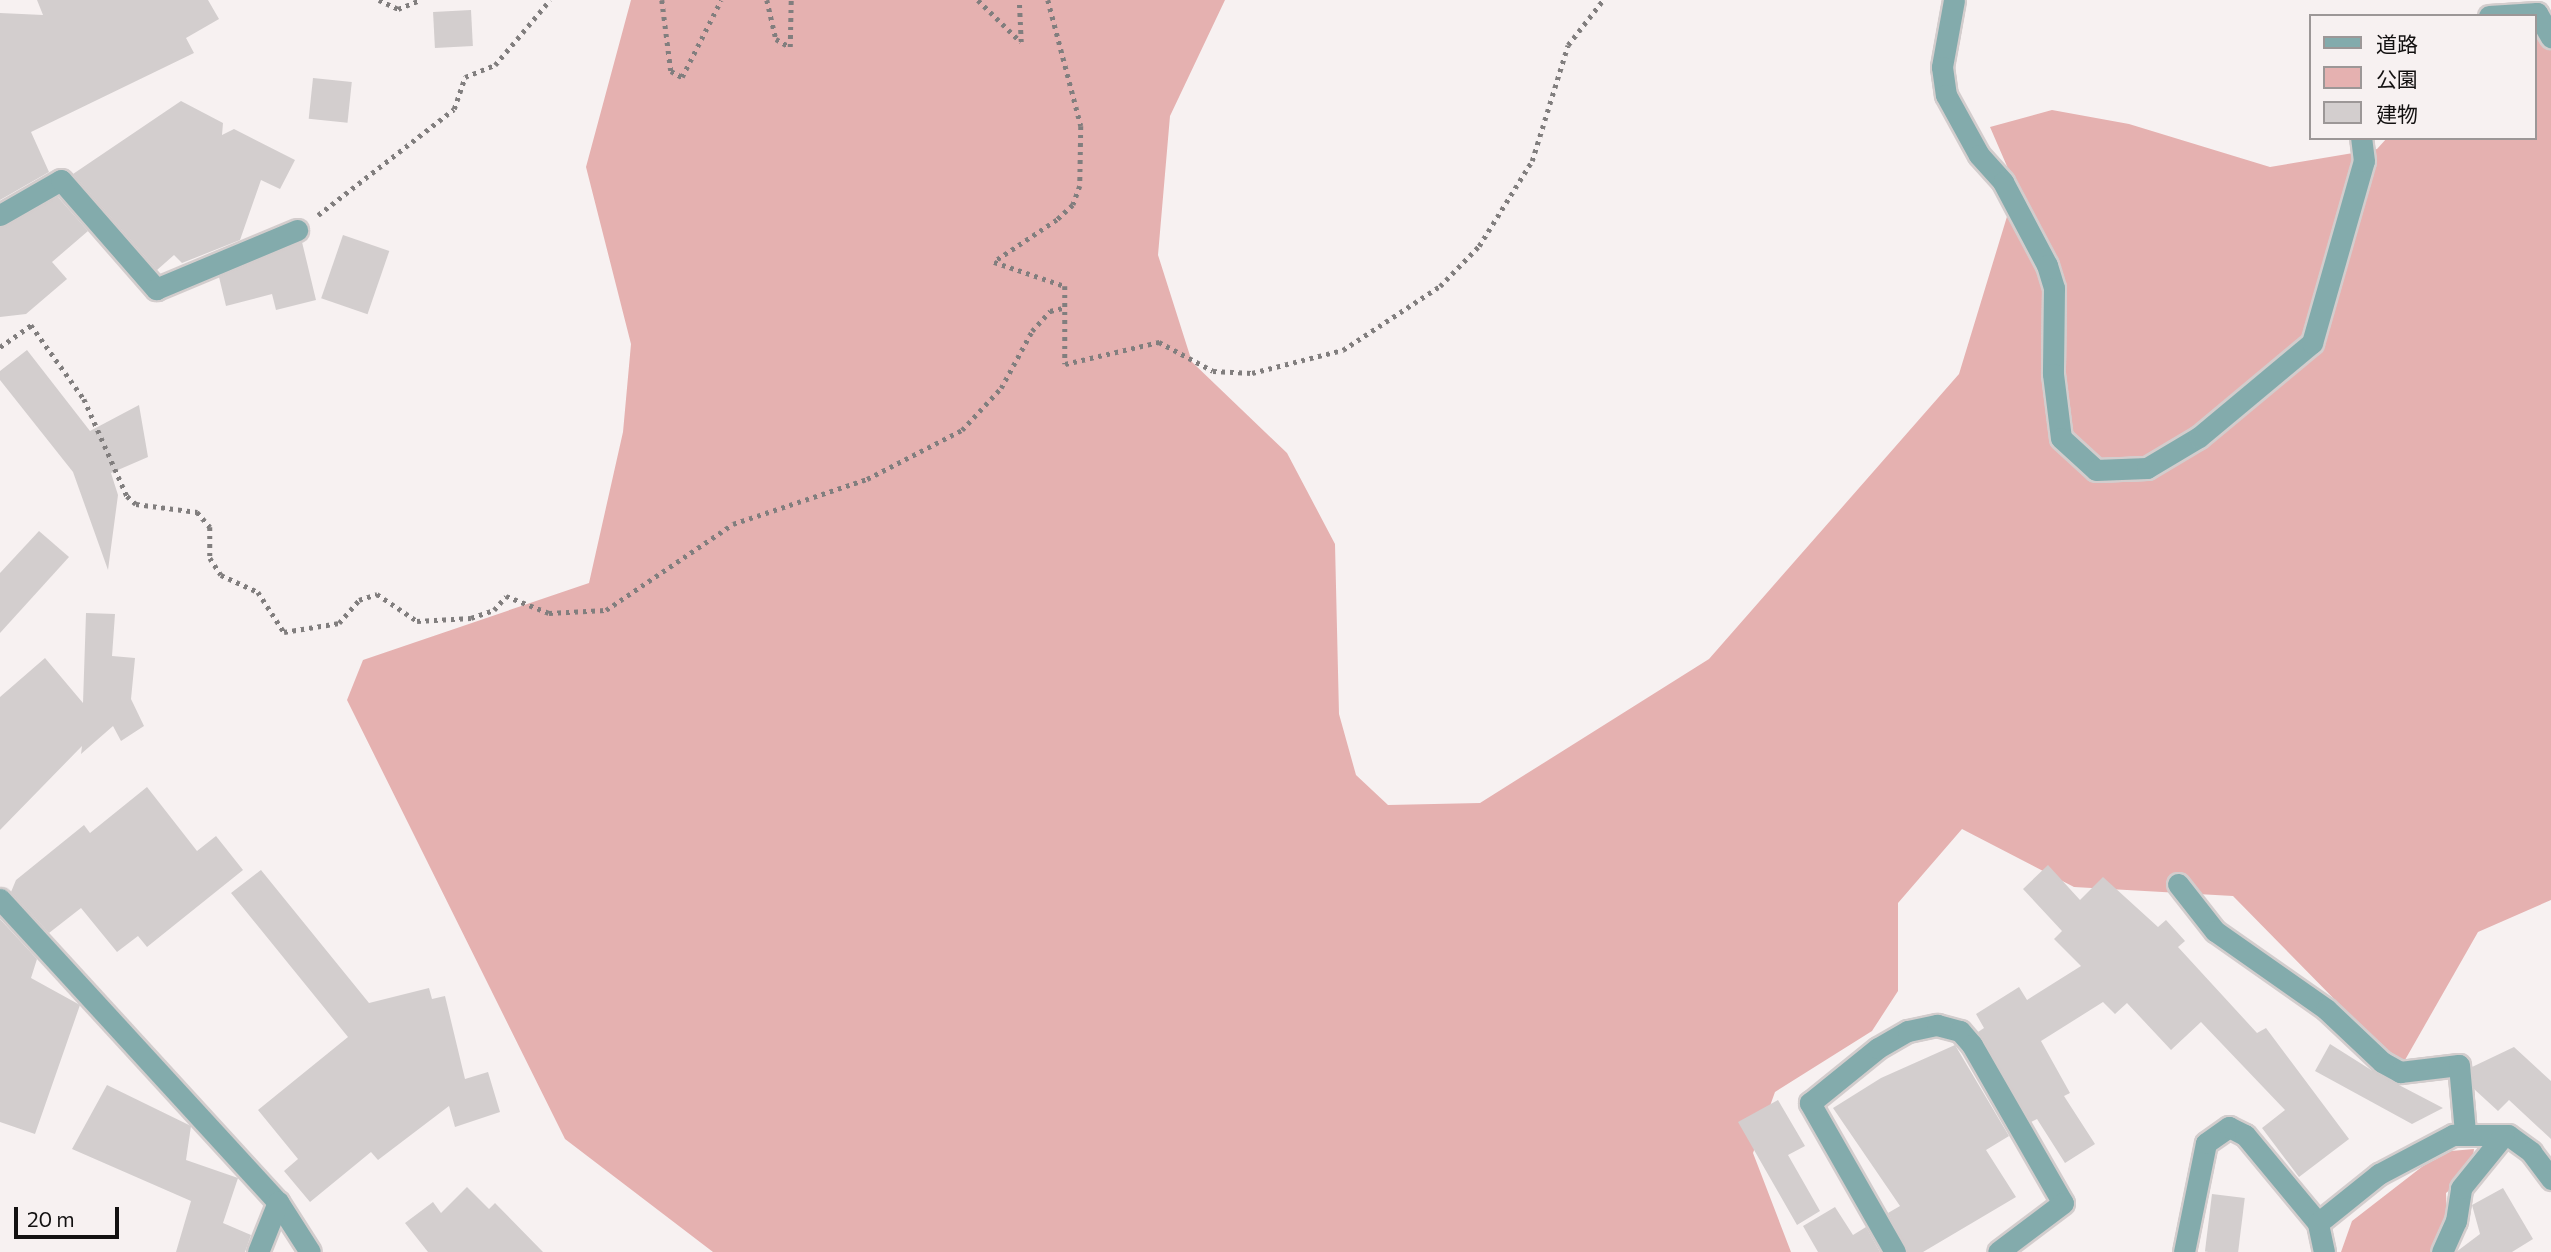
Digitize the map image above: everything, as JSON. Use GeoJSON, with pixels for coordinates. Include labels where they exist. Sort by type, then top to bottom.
{"type":"FeatureCollection","features":[{"type":"Feature","properties":{"kind":"street"},"geometry":{"type":"LineString","coordinates":[[1954,0],[1942,67],[1945,95],[1979,155],[2003,182],[2047,265],[2054,288],[2053,374],[2061,438],[2096,470],[2147,468],[2199,438],[2312,343],[2364,161],[2361,140]]}},
{"type":"Feature","properties":{"kind":"street"},"geometry":{"type":"LineString","coordinates":[[2521,14],[2537,13],[2551,37]]}},
{"type":"Feature","properties":{"kind":"street"},"geometry":{"type":"LineString","coordinates":[[0,215],[61,180],[156,289],[298,230]]}},
{"type":"Feature","properties":{"kind":"street"},"geometry":{"type":"LineString","coordinates":[[2178,884],[2215,932],[2326,1009],[2382,1062],[2400,1072],[2459,1065],[2465,1132]]}},
{"type":"Feature","properties":{"kind":"street"},"geometry":{"type":"LineString","coordinates":[[0,899],[278,1202],[310,1252]]}},
{"type":"Feature","properties":{"kind":"street"},"geometry":{"type":"LineString","coordinates":[[1895,1252],[1810,1102],[1878,1048],[1908,1031],[1937,1025],[1960,1031],[1972,1045],[2063,1203],[1998,1252]]}},
{"type":"Feature","properties":{"kind":"street"},"geometry":{"type":"LineString","coordinates":[[2184,1252],[2206,1143],[2229,1126],[2245,1135],[2318,1223],[2324,1252]]}},
{"type":"Feature","properties":{"kind":"street"},"geometry":{"type":"LineString","coordinates":[[2318,1223],[2379,1174],[2465,1132],[2504,1135],[2531,1152],[2551,1179]]}},
{"type":"Feature","properties":{"kind":"street"},"geometry":{"type":"LineString","coordinates":[[2442,1252],[2460,1188],[2504,1135]]}},
{"type":"Feature","properties":{"kind":"street"},"geometry":{"type":"LineString","coordinates":[[258,1252],[278,1202]]}},
{"type":"Feature","properties":{"kind":"path"},"geometry":{"type":"LineString","coordinates":[[379,0],[398,9],[420,0]]}},
{"type":"Feature","properties":{"kind":"path"},"geometry":{"type":"LineString","coordinates":[[298,230],[454,109],[465,77],[495,65],[550,0]]}},
{"type":"Feature","properties":{"kind":"path"},"geometry":{"type":"LineString","coordinates":[[662,0],[671,71],[682,76],[721,0]]}},
{"type":"Feature","properties":{"kind":"path"},"geometry":{"type":"LineString","coordinates":[[768,0],[776,38],[790,47],[791,0]]}},
{"type":"Feature","properties":{"kind":"path"},"geometry":{"type":"LineString","coordinates":[[978,0],[1021,42],[1019,0]]}},
{"type":"Feature","properties":{"kind":"path"},"geometry":{"type":"LineString","coordinates":[[1048,0],[1081,126],[1080,186],[1073,205],[1057,220],[994,262],[1056,279],[1065,286],[1065,364],[1071,366],[1147,342],[1174,349],[1213,371],[1252,373],[1343,350],[1440,286],[1494,230],[1532,161],[1568,45],[1603,0]]}},
{"type":"Feature","properties":{"kind":"path"},"geometry":{"type":"LineString","coordinates":[[0,347],[31,325],[84,400],[127,496],[136,504],[197,512],[210,527],[210,558],[221,575],[258,592],[284,632],[339,623],[359,600],[377,594],[417,621],[471,618],[494,610],[506,596],[549,613],[606,610],[733,524],[867,480],[962,430],[1001,388],[1032,331],[1050,311],[1067,307]]}},
{"type":"Feature","properties":{"kind":"green space"},"geometry":{"type":"Polygon","coordinates":[[[631,0],[1225,0],[1170,116],[1158,255],[1192,362],[1287,453],[1335,544],[1339,714],[1356,775],[1388,805],[1480,803],[1709,659],[1959,374],[2016,187],[1990,127],[2052,110],[2129,124],[2270,167],[2377,149],[2385,140],[2537,140],[2537,37],[2551,36],[2551,900],[2478,932],[2401,1067],[2233,896],[2074,887],[1962,829],[1898,903],[1898,991],[1872,1031],[1775,1092],[1753,1153],[1791,1252],[713,1252],[565,1139],[347,700],[363,660],[589,583],[623,432],[631,344],[586,167],[631,0]]]}},
{"type":"Feature","properties":{"kind":"green space"},"geometry":{"type":"Polygon","coordinates":[[[2474,1149],[2471,1173],[2446,1193],[2447,1220],[2433,1252],[2341,1252],[2352,1221],[2423,1166],[2451,1151],[2474,1149]]]}},
{"type":"Feature","properties":{"kind":"building"},"geometry":{"type":"Polygon","coordinates":[[[37,0],[208,0],[219,19],[186,38],[194,53],[31,132],[49,172],[0,200],[0,13],[43,15],[37,0]]]}},
{"type":"Feature","properties":{"kind":"building"},"geometry":{"type":"Polygon","coordinates":[[[471,10],[473,46],[435,48],[433,12],[471,10]]]}},
{"type":"Feature","properties":{"kind":"building"},"geometry":{"type":"Polygon","coordinates":[[[313,78],[352,82],[348,123],[309,119],[313,78]]]}},
{"type":"Feature","properties":{"kind":"building"},"geometry":{"type":"Polygon","coordinates":[[[181,101],[223,123],[222,135],[234,129],[295,160],[280,189],[261,180],[240,240],[182,263],[174,255],[157,270],[73,174],[181,101]]]}},
{"type":"Feature","properties":{"kind":"building"},"geometry":{"type":"Polygon","coordinates":[[[58,197],[88,231],[52,262],[67,279],[26,314],[0,317],[0,228],[58,197]]]}},
{"type":"Feature","properties":{"kind":"building"},"geometry":{"type":"Polygon","coordinates":[[[343,235],[389,251],[368,314],[321,298],[343,235]]]}},
{"type":"Feature","properties":{"kind":"building"},"geometry":{"type":"Polygon","coordinates":[[[302,242],[316,300],[276,310],[272,294],[226,306],[219,277],[302,242]]]}},
{"type":"Feature","properties":{"kind":"building"},"geometry":{"type":"Polygon","coordinates":[[[27,350],[90,431],[139,405],[148,457],[111,473],[118,495],[108,570],[73,472],[0,380],[0,371],[27,350]]]}},
{"type":"Feature","properties":{"kind":"building"},"geometry":{"type":"Polygon","coordinates":[[[39,531],[69,557],[0,633],[0,573],[39,531]]]}},
{"type":"Feature","properties":{"kind":"building"},"geometry":{"type":"Polygon","coordinates":[[[86,613],[115,614],[112,656],[135,658],[131,699],[144,726],[121,741],[113,726],[81,754],[82,746],[0,830],[0,697],[45,658],[83,703],[86,613]]]}},
{"type":"Feature","properties":{"kind":"building"},"geometry":{"type":"Polygon","coordinates":[[[147,787],[197,851],[216,836],[243,870],[147,947],[138,936],[117,952],[81,908],[49,933],[11,892],[16,880],[84,825],[90,833],[147,787]]]}},
{"type":"Feature","properties":{"kind":"building"},"geometry":{"type":"Polygon","coordinates":[[[2048,865],[2080,900],[2103,877],[2158,927],[2166,920],[2185,941],[2178,947],[2257,1033],[2266,1028],[2349,1139],[2299,1177],[2262,1128],[2285,1110],[2201,1022],[2171,1050],[2127,1003],[2115,1014],[2103,1002],[2041,1041],[2070,1093],[2064,1096],[2095,1144],[2065,1163],[2037,1119],[2031,1122],[1978,1032],[1984,1028],[1976,1014],[2019,987],[2027,1000],[2081,966],[2054,939],[2062,931],[2023,889],[2048,865]]]}},
{"type":"Feature","properties":{"kind":"building"},"geometry":{"type":"Polygon","coordinates":[[[261,870],[369,1003],[429,988],[432,999],[445,996],[465,1079],[488,1072],[500,1112],[455,1127],[449,1106],[378,1160],[371,1152],[310,1202],[284,1171],[298,1159],[258,1110],[348,1037],[231,893],[261,870]]]}},
{"type":"Feature","properties":{"kind":"building"},"geometry":{"type":"Polygon","coordinates":[[[0,919],[37,959],[31,978],[80,1005],[35,1134],[0,1122],[0,919]]]}},
{"type":"Feature","properties":{"kind":"building"},"geometry":{"type":"Polygon","coordinates":[[[2330,1044],[2376,1073],[2443,1108],[2412,1124],[2315,1071],[2330,1044]]]}},
{"type":"Feature","properties":{"kind":"building"},"geometry":{"type":"Polygon","coordinates":[[[1955,1045],[2009,1136],[1986,1150],[2016,1197],[1923,1252],[1908,1252],[1888,1213],[1900,1206],[1833,1108],[1881,1078],[1955,1045]]]}},
{"type":"Feature","properties":{"kind":"building"},"geometry":{"type":"Polygon","coordinates":[[[2514,1047],[2551,1081],[2551,1139],[2509,1100],[2498,1111],[2474,1089],[2472,1067],[2514,1047]]]}},
{"type":"Feature","properties":{"kind":"building"},"geometry":{"type":"Polygon","coordinates":[[[107,1085],[191,1126],[186,1160],[238,1178],[223,1223],[251,1235],[245,1252],[176,1252],[191,1201],[72,1149],[107,1085]]]}},
{"type":"Feature","properties":{"kind":"building"},"geometry":{"type":"Polygon","coordinates":[[[1778,1100],[1805,1146],[1788,1155],[1820,1211],[1797,1225],[1738,1122],[1778,1100]]]}},
{"type":"Feature","properties":{"kind":"building"},"geometry":{"type":"Polygon","coordinates":[[[467,1187],[489,1209],[495,1203],[543,1252],[428,1252],[405,1223],[433,1202],[441,1213],[467,1187]]]}},
{"type":"Feature","properties":{"kind":"building"},"geometry":{"type":"Polygon","coordinates":[[[2503,1188],[2533,1239],[2512,1252],[2456,1252],[2480,1234],[2472,1205],[2503,1188]]]}},
{"type":"Feature","properties":{"kind":"building"},"geometry":{"type":"Polygon","coordinates":[[[2212,1194],[2245,1198],[2238,1252],[2205,1252],[2212,1194]]]}},
{"type":"Feature","properties":{"kind":"building"},"geometry":{"type":"Polygon","coordinates":[[[1835,1207],[1853,1235],[1866,1227],[1880,1252],[1818,1252],[1803,1226],[1835,1207]]]}}]}
